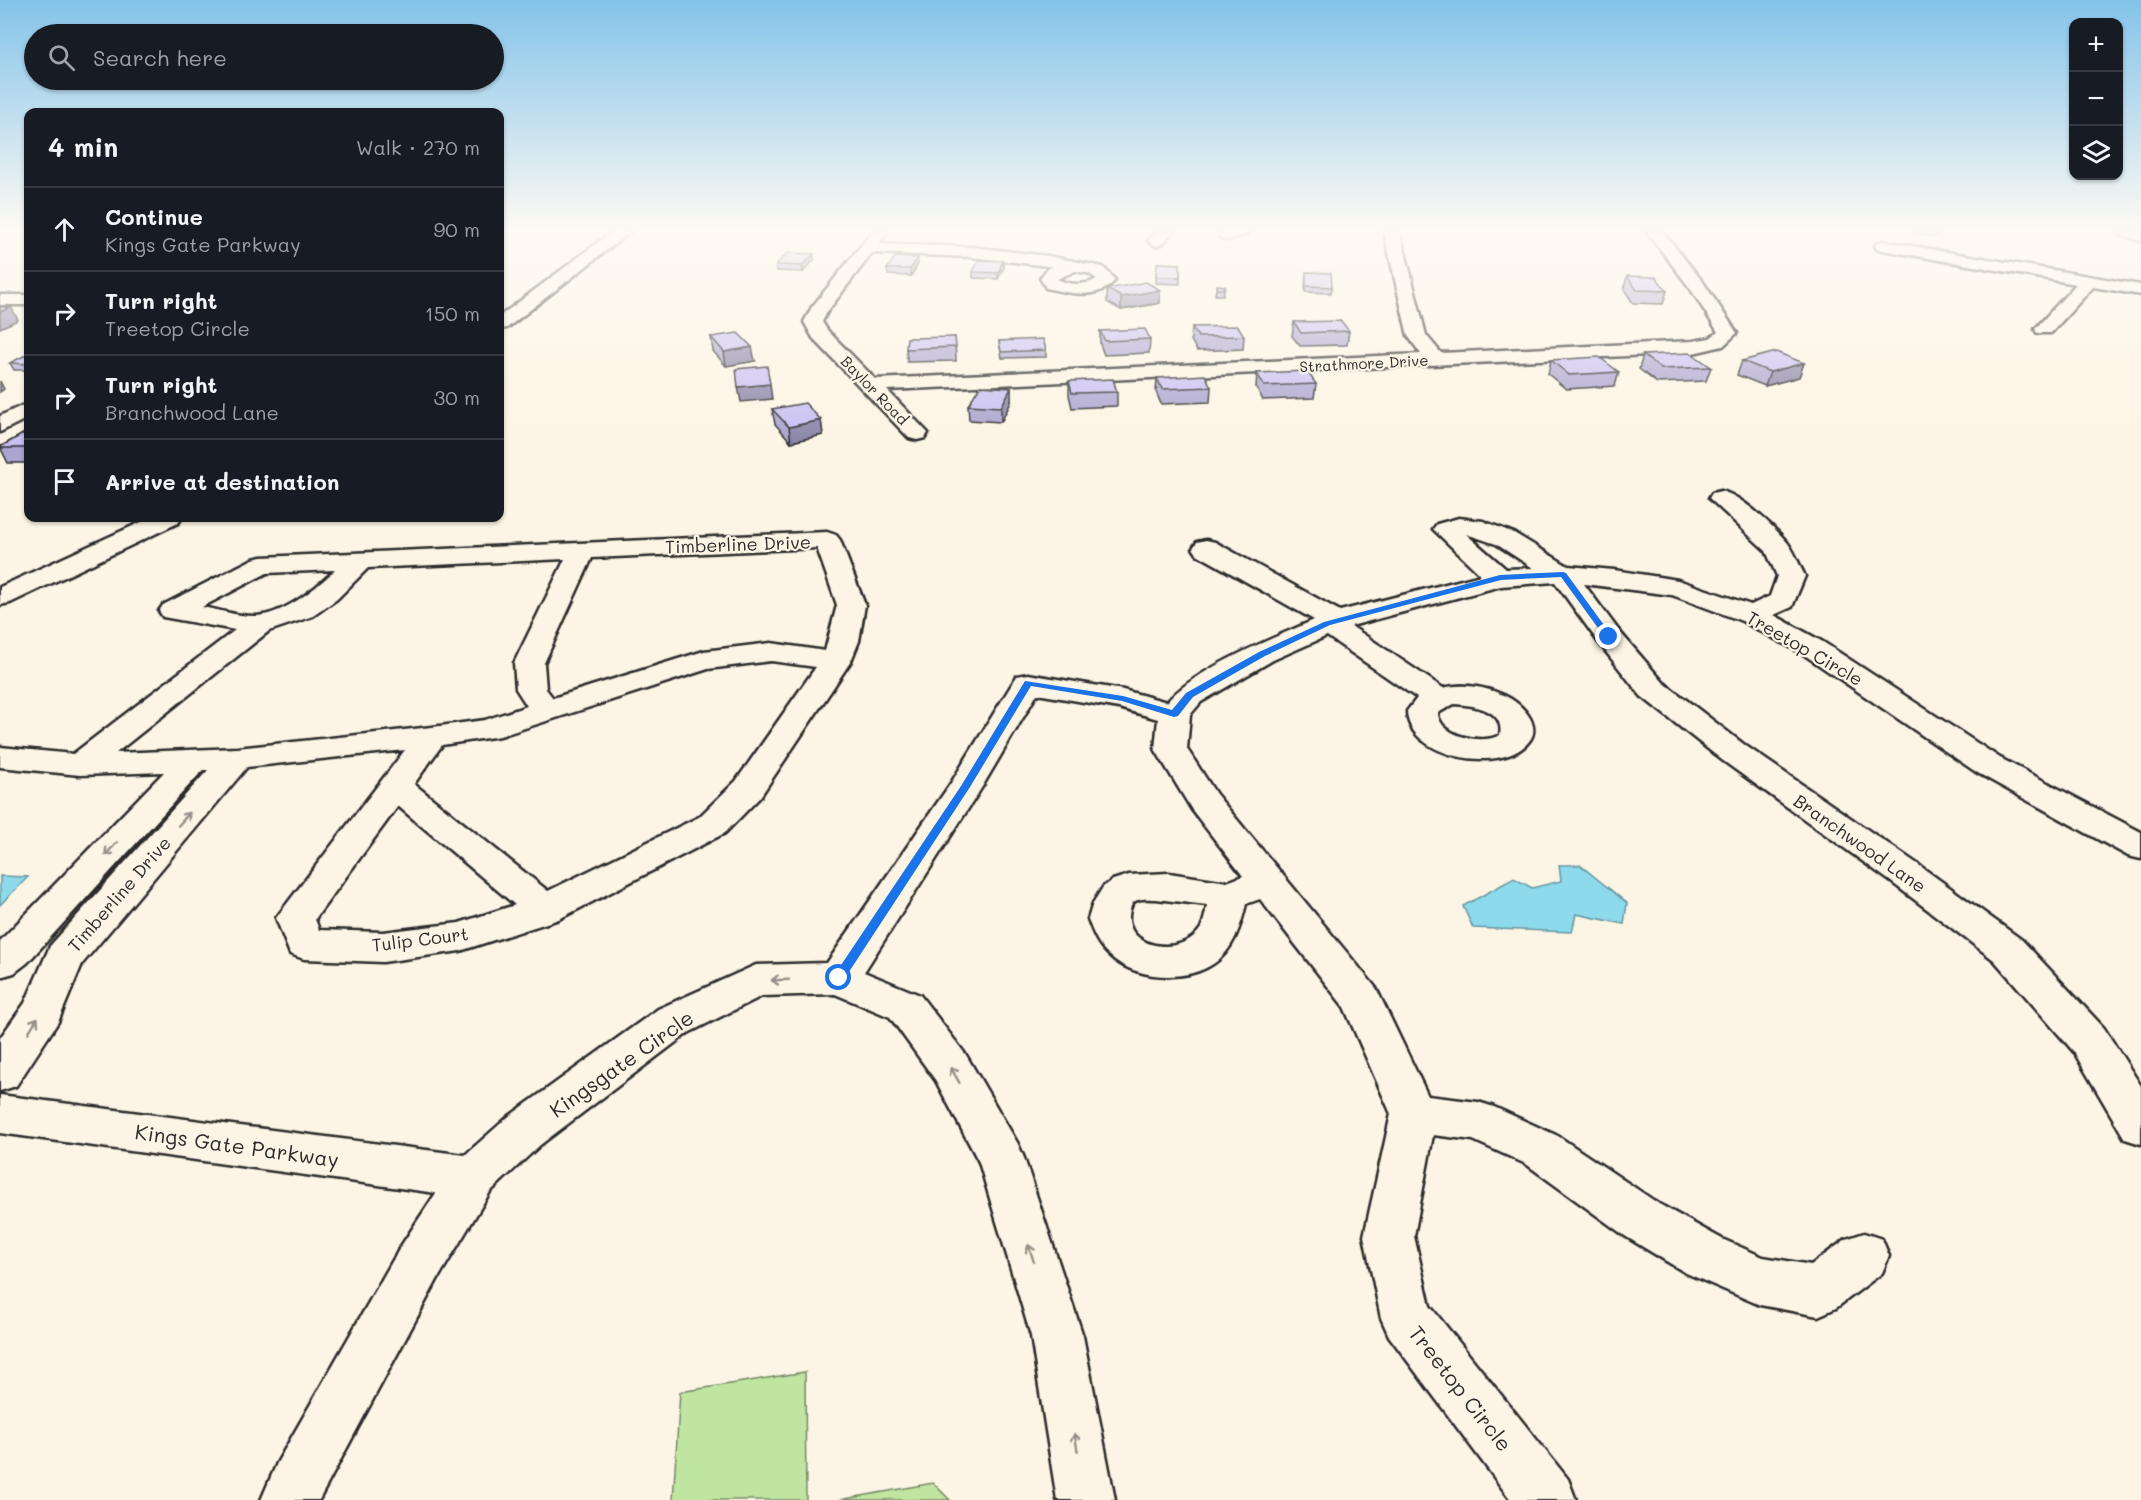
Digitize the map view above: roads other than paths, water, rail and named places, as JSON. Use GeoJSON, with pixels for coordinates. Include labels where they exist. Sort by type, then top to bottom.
{"type":"FeatureCollection","features":[{"type":"Feature","properties":{"kind":"street"},"geometry":{"type":"LineString","coordinates":[[504,321],[529,302]]}},
{"type":"Feature","properties":{"kind":"street","name":"Baylor Road"},"geometry":{"type":"LineString","coordinates":[[825,302],[813,322],[820,334],[873,385],[917,433]]}},
{"type":"Feature","properties":{"kind":"street"},"geometry":{"type":"LineString","coordinates":[[1409,302],[1417,336],[1436,360]]}},
{"type":"Feature","properties":{"kind":"street","name":"Strathmore Drive"},"geometry":{"type":"LineString","coordinates":[[873,385],[1693,347],[1716,342],[1728,333],[1708,302]]}},
{"type":"Feature","properties":{"kind":"street"},"geometry":{"type":"LineString","coordinates":[[2044,329],[2069,302]]}},
{"type":"Feature","properties":{"kind":"street"},"geometry":{"type":"LineString","coordinates":[[0,425],[24,411]]}},
{"type":"Feature","properties":{"kind":"street"},"geometry":{"type":"LineString","coordinates":[[1721,498],[1751,521],[1778,548],[1791,576],[1782,601],[1752,615]]}},
{"type":"Feature","properties":{"kind":"street"},"geometry":{"type":"LineString","coordinates":[[0,597],[161,522]]}},
{"type":"Feature","properties":{"kind":"street"},"geometry":{"type":"LineString","coordinates":[[1500,578],[1446,529],[1456,524],[1476,526],[1499,536],[1562,574]]}},
{"type":"Feature","properties":{"kind":"street","name":"Timberline Drive"},"geometry":{"type":"LineString","coordinates":[[259,625],[173,611],[262,565],[827,540],[851,605],[844,641],[836,661]]}},
{"type":"Feature","properties":{"kind":"street"},"geometry":{"type":"LineString","coordinates":[[1206,548],[1332,622],[1438,698]]}},
{"type":"Feature","properties":{"kind":"street"},"geometry":{"type":"LineString","coordinates":[[546,711],[531,689],[529,663],[583,550]]}},
{"type":"Feature","properties":{"kind":"street","name":"Timberline Drive"},"geometry":{"type":"LineString","coordinates":[[80,765],[259,625],[303,610],[327,593],[360,561]]}},
{"type":"Feature","properties":{"kind":"street","name":"Treetop Circle"},"geometry":{"type":"LineString","coordinates":[[1174,714],[1190,695],[1262,654],[1332,622],[1500,578],[1562,574],[1614,578],[1678,588],[1752,615],[1813,648],[1988,765],[2141,847]]}},
{"type":"Feature","properties":{"kind":"street","name":"Branchwood Lane"},"geometry":{"type":"LineString","coordinates":[[1562,574],[1609,637],[1652,689],[1734,753],[1903,872],[2008,950],[2089,1040],[2141,1125]]}},
{"type":"Feature","properties":{"kind":"street"},"geometry":{"type":"LineString","coordinates":[[0,757],[80,765],[194,760],[237,758],[432,737],[489,729],[704,660],[771,652],[836,661]]}},
{"type":"Feature","properties":{"kind":"street","name":"Tulip Court"},"geometry":{"type":"LineString","coordinates":[[432,737],[295,918],[304,944],[383,947],[460,937],[545,909],[712,825],[748,789],[836,661]]}},
{"type":"Feature","properties":{"kind":"street"},"geometry":{"type":"LineString","coordinates":[[839,978],[965,787],[1028,683],[1123,699],[1174,714],[1171,749],[1204,802],[1361,999],[1414,1113],[1478,1121],[1542,1150],[1642,1220],[1704,1256],[1761,1281],[1818,1291],[1864,1256]]}},
{"type":"Feature","properties":{"kind":"street","name":"Timberline Drive"},"geometry":{"type":"LineString","coordinates":[[0,1073],[43,1010],[64,957],[237,758]]}},
{"type":"Feature","properties":{"kind":"street","name":"Timberline Drive"},"geometry":{"type":"LineString","coordinates":[[0,963],[13,953],[194,760]]}},
{"type":"Feature","properties":{"kind":"street"},"geometry":{"type":"LineString","coordinates":[[396,787],[545,909]]}},
{"type":"Feature","properties":{"kind":"street"},"geometry":{"type":"LineString","coordinates":[[1229,896],[1269,881]]}},
{"type":"Feature","properties":{"kind":"street","name":"Kingsgate Circle"},"geometry":{"type":"LineString","coordinates":[[290,1500],[297,1483],[419,1263],[473,1177],[524,1131],[673,1021],[756,981],[839,978],[905,1006],[951,1068],[1001,1158],[1058,1336],[1086,1500]]}},
{"type":"Feature","properties":{"kind":"street","name":"Treetop Circle"},"geometry":{"type":"LineString","coordinates":[[1414,1113],[1389,1236],[1407,1318],[1547,1500]]}},
{"type":"Feature","properties":{"kind":"street","name":"Kings Gate Parkway"},"geometry":{"type":"LineString","coordinates":[[0,1114],[473,1177]]}},
{"type":"Feature","properties":{"kind":"water"},"geometry":{"type":"Polygon","coordinates":[[[1559,865],[1580,865],[1627,903],[1624,924],[1576,914],[1572,932],[1473,928],[1463,906],[1514,878],[1532,888],[1561,881],[1559,865]]]}},
{"type":"Feature","properties":{"kind":"water"},"geometry":{"type":"Polygon","coordinates":[[[0,876],[28,877],[0,905],[0,876]]]}}]}
